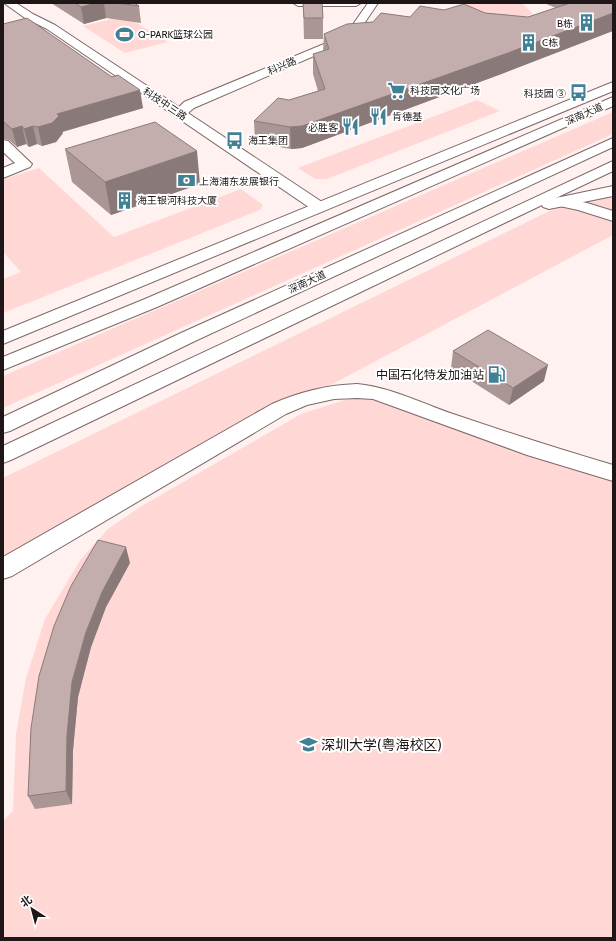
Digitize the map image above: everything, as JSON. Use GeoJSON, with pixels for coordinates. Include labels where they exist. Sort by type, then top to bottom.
{"type":"FeatureCollection","features":[{"type":"Feature","properties":{"kind":"main road","name":"科技中三路"},"geometry":{"type":"LineString","coordinates":[[10,3],[29,16],[50,27],[319,207]]}},
{"type":"Feature","properties":{"kind":"main road"},"geometry":{"type":"LineString","coordinates":[[298,3],[356,3]]}},
{"type":"Feature","properties":{"kind":"main road","name":"科兴路"},"geometry":{"type":"LineString","coordinates":[[179,113],[189,106],[340,41],[353,32],[373,3]]}},
{"type":"Feature","properties":{"kind":"main road"},"geometry":{"type":"LineString","coordinates":[[3,338],[613,86]]}},
{"type":"Feature","properties":{"kind":"main road","name":"深南大道"},"geometry":{"type":"LineString","coordinates":[[3,364],[151,303],[613,101]]}},
{"type":"Feature","properties":{"kind":"main road"},"geometry":{"type":"LineString","coordinates":[[428,162],[577,117]]}},
{"type":"Feature","properties":{"kind":"main road","name":"深南大道"},"geometry":{"type":"LineString","coordinates":[[3,427],[188,337],[613,142]]}},
{"type":"Feature","properties":{"kind":"main road"},"geometry":{"type":"LineString","coordinates":[[3,144],[25,164],[3,174]]}},
{"type":"Feature","properties":{"kind":"main road"},"geometry":{"type":"LineString","coordinates":[[3,455],[613,164]]}},
{"type":"Feature","properties":{"kind":"main road"},"geometry":{"type":"LineString","coordinates":[[517,210],[613,191]]}},
{"type":"Feature","properties":{"kind":"main road"},"geometry":{"type":"LineString","coordinates":[[560,202],[581,206],[613,216]]}},
{"type":"Feature","properties":{"kind":"main road"},"geometry":{"type":"LineString","coordinates":[[3,359],[264,230]]}},
{"type":"Feature","properties":{"kind":"main road"},"geometry":{"type":"LineString","coordinates":[[3,427],[305,311]]}},
{"type":"Feature","properties":{"kind":"main road"},"geometry":{"type":"LineString","coordinates":[[3,569],[279,409],[296,401],[344,391],[368,392],[386,396],[406,405],[535,450],[613,473]]}},
{"type":"Feature","properties":{"kind":"shaded area"},"geometry":{"type":"Polygon","coordinates":[[[461,3],[522,3],[533,14],[502,24],[496,23],[461,3]]]}},
{"type":"Feature","properties":{"kind":"shaded area","name":"Q-PARK篮球公园"},"geometry":{"type":"Polygon","coordinates":[[[125,16],[168,42],[125,53],[83,26],[125,16]]]}},
{"type":"Feature","properties":{"kind":"shaded area"},"geometry":{"type":"Polygon","coordinates":[[[477,100],[500,111],[327,179],[315,179],[298,168],[477,100]]]}},
{"type":"Feature","properties":{"kind":"shaded area"},"geometry":{"type":"Polygon","coordinates":[[[613,112],[613,134],[3,408],[3,376],[613,112]]]}},
{"type":"Feature","properties":{"kind":"shaded area"},"geometry":{"type":"Polygon","coordinates":[[[39,168],[114,237],[241,189],[263,205],[260,210],[3,313],[3,279],[21,272],[3,252],[3,179],[39,168]]]}},
{"type":"Feature","properties":{"kind":"shaded area"},"geometry":{"type":"Polygon","coordinates":[[[613,192],[613,235],[3,559],[3,478],[566,203],[613,192]]]}},
{"type":"Feature","properties":{"kind":"shaded area","name":"深圳大学(粤海校区)"},"geometry":{"type":"Polygon","coordinates":[[[368,398],[390,403],[512,451],[613,481],[613,938],[3,938],[3,821],[13,811],[16,734],[26,678],[45,619],[81,559],[108,529],[140,507],[301,414],[348,399],[368,398]]]}},
{"type":"Feature","properties":{"kind":"building"},"geometry":{"type":"Polygon","coordinates":[[[75,3],[96,3],[81,7],[75,3]]]}},
{"type":"Feature","properties":{"kind":"building"},"geometry":{"type":"Polygon","coordinates":[[[117,3],[134,3],[139,6],[117,3]]]}},
{"type":"Feature","properties":{"kind":"building"},"geometry":{"type":"Polygon","coordinates":[[[303,3],[322,3],[323,18],[304,18],[303,3]]]}},
{"type":"Feature","properties":{"kind":"building"},"geometry":{"type":"Polygon","coordinates":[[[570,3],[613,3],[613,13],[508,53],[302,126],[290,127],[254,121],[278,98],[289,100],[325,89],[313,54],[329,49],[324,34],[347,24],[373,22],[381,13],[410,17],[420,6],[444,10],[464,4],[485,13],[528,17],[570,3]]]}},
{"type":"Feature","properties":{"kind":"building"},"geometry":{"type":"Polygon","coordinates":[[[27,18],[112,77],[118,75],[140,90],[57,114],[59,116],[52,123],[38,127],[33,126],[24,129],[22,126],[12,129],[3,122],[3,24],[27,18]]]}},
{"type":"Feature","properties":{"kind":"building"},"geometry":{"type":"Polygon","coordinates":[[[155,122],[197,151],[105,182],[65,149],[155,122]]]}},
{"type":"Feature","properties":{"kind":"building"},"geometry":{"type":"Polygon","coordinates":[[[488,330],[548,365],[513,388],[453,351],[488,330]]]}},
{"type":"Feature","properties":{"kind":"building"},"geometry":{"type":"Polygon","coordinates":[[[98,540],[126,547],[102,592],[86,632],[72,682],[67,735],[66,791],[28,796],[31,728],[39,676],[54,626],[71,586],[98,540]]]}},
{"type":"Feature","properties":{"kind":"place","name":"B栋"},"geometry":{"type":"Point","coordinates":[586,23]}},
{"type":"Feature","properties":{"kind":"place","name":"Q-PARK篮球公园"},"geometry":{"type":"Point","coordinates":[125,34]}},
{"type":"Feature","properties":{"kind":"place","name":"C栋"},"geometry":{"type":"Point","coordinates":[529,42]}},
{"type":"Feature","properties":{"kind":"place","name":"科技园文化广场"},"geometry":{"type":"Point","coordinates":[397,90]}},
{"type":"Feature","properties":{"kind":"place","name":"科技园 ③"},"geometry":{"type":"Point","coordinates":[579,93]}},
{"type":"Feature","properties":{"kind":"place","name":"肯德基"},"geometry":{"type":"Point","coordinates":[379,116]}},
{"type":"Feature","properties":{"kind":"place","name":"必胜客"},"geometry":{"type":"Point","coordinates":[351,127]}},
{"type":"Feature","properties":{"kind":"place","name":"海王集团"},"geometry":{"type":"Point","coordinates":[235,140]}},
{"type":"Feature","properties":{"kind":"place","name":"上海浦东发展银行"},"geometry":{"type":"Point","coordinates":[186,181]}},
{"type":"Feature","properties":{"kind":"place","name":"海王银河科技大厦"},"geometry":{"type":"Point","coordinates":[124,200]}},
{"type":"Feature","properties":{"kind":"place","name":"中国石化特发加油站"},"geometry":{"type":"Point","coordinates":[497,374]}},
{"type":"Feature","properties":{"kind":"place","name":"深圳大学(粤海校区)"},"geometry":{"type":"Point","coordinates":[308,745]}}]}
